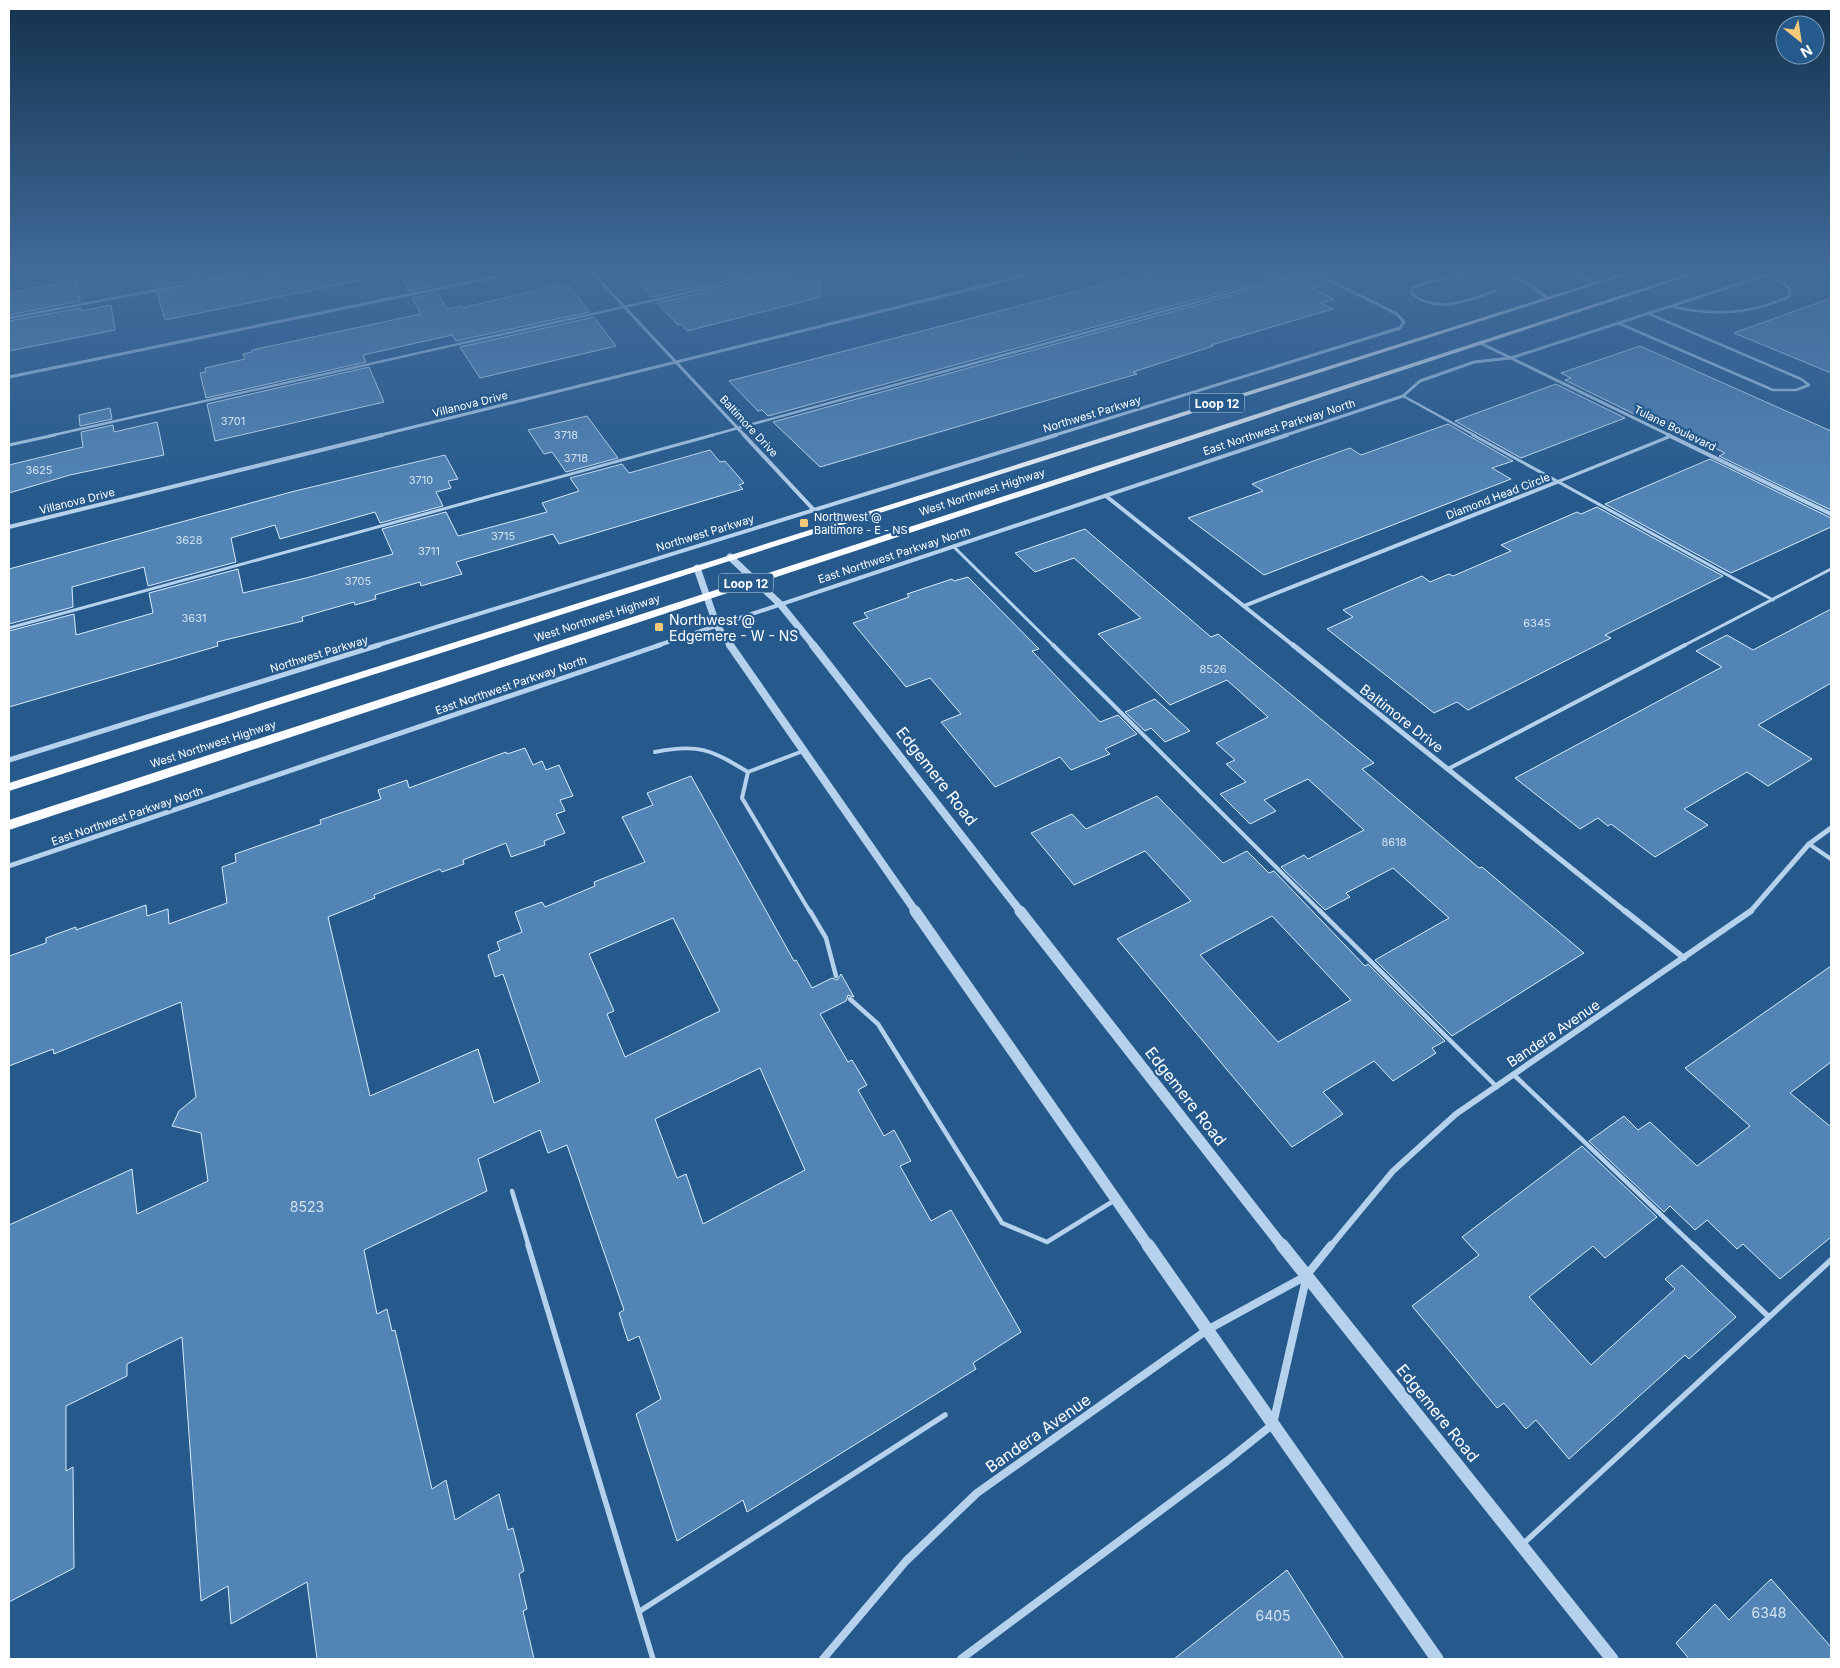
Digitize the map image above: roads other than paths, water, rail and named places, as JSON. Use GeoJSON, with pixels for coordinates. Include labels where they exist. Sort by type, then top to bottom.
{"type":"FeatureCollection","features":[{"type":"Feature","properties":{"kind":"main road","name":"West Northwest Highway"},"geometry":{"type":"LineString","coordinates":[[9,787],[1393,347]]}},
{"type":"Feature","properties":{"kind":"main road","name":"West Northwest Highway"},"geometry":{"type":"LineString","coordinates":[[9,824],[1466,347]]}},
{"type":"Feature","properties":{"kind":"street"},"geometry":{"type":"LineString","coordinates":[[9,377],[154,347]]}},
{"type":"Feature","properties":{"kind":"street","name":"Baltimore Drive"},"geometry":{"type":"LineString","coordinates":[[662,347],[736,429],[813,509]]}},
{"type":"Feature","properties":{"kind":"street","name":"Villanova Drive"},"geometry":{"type":"LineString","coordinates":[[9,527],[737,347]]}},
{"type":"Feature","properties":{"kind":"street","name":"Northwest Parkway"},"geometry":{"type":"LineString","coordinates":[[9,760],[1339,347]]}},
{"type":"Feature","properties":{"kind":"street","name":"Tulane Boulevard"},"geometry":{"type":"LineString","coordinates":[[1490,347],[1831,514]]}},
{"type":"Feature","properties":{"kind":"street","name":"East Northwest Parkway North"},"geometry":{"type":"LineString","coordinates":[[9,866],[780,604],[1403,396],[1420,381],[1474,362],[1511,358],[1545,347]]}},
{"type":"Feature","properties":{"kind":"street","name":"Diamond Head Circle"},"geometry":{"type":"LineString","coordinates":[[1244,606],[1557,482]]}},
{"type":"Feature","properties":{"kind":"street","name":"Baltimore Drive"},"geometry":{"type":"LineString","coordinates":[[1106,496],[1684,958]]}},
{"type":"Feature","properties":{"kind":"street","name":"Edgemere Road"},"geometry":{"type":"LineString","coordinates":[[730,557],[780,604],[1306,1276],[1612,1659]]}},
{"type":"Feature","properties":{"kind":"street"},"geometry":{"type":"LineString","coordinates":[[697,568],[718,626],[803,751],[1437,1659]]}},
{"type":"Feature","properties":{"kind":"street","name":"Bandera Avenue"},"geometry":{"type":"LineString","coordinates":[[823,1659],[906,1561],[977,1493],[1207,1330],[1306,1276],[1393,1171],[1456,1114],[1751,911],[1809,844],[1831,828]]}},
{"type":"Feature","properties":{"kind":"street","name":"Bandera Avenue"},"geometry":{"type":"LineString","coordinates":[[1273,1424],[1306,1276]]}},
{"type":"Feature","properties":{"kind":"street"},"geometry":{"type":"LineString","coordinates":[[961,1659],[1227,1461],[1273,1424]]}},
{"type":"Feature","properties":{"kind":"lane"},"geometry":{"type":"LineString","coordinates":[[9,445],[446,347]]}},
{"type":"Feature","properties":{"kind":"lane"},"geometry":{"type":"LineString","coordinates":[[9,628],[1034,347]]}},
{"type":"Feature","properties":{"kind":"lane"},"geometry":{"type":"LineString","coordinates":[[1673,347],[1773,390],[1796,390],[1809,385],[1800,379],[1724,347]]}},
{"type":"Feature","properties":{"kind":"lane"},"geometry":{"type":"LineString","coordinates":[[1403,396],[1557,482],[1671,436]]}},
{"type":"Feature","properties":{"kind":"lane","name":"Diamond Head Circle"},"geometry":{"type":"LineString","coordinates":[[1557,482],[1773,600]]}},
{"type":"Feature","properties":{"kind":"lane"},"geometry":{"type":"LineString","coordinates":[[953,546],[1497,1087]]}},
{"type":"Feature","properties":{"kind":"lane"},"geometry":{"type":"LineString","coordinates":[[1448,769],[1831,569]]}},
{"type":"Feature","properties":{"kind":"lane"},"geometry":{"type":"LineString","coordinates":[[655,752],[673,748],[701,747],[748,772],[803,751]]}},
{"type":"Feature","properties":{"kind":"lane"},"geometry":{"type":"LineString","coordinates":[[748,772],[742,798],[826,938],[836,976]]}},
{"type":"Feature","properties":{"kind":"lane"},"geometry":{"type":"LineString","coordinates":[[1809,844],[1831,859]]}},
{"type":"Feature","properties":{"kind":"lane"},"geometry":{"type":"LineString","coordinates":[[850,999],[878,1024],[1002,1223],[1047,1242],[1116,1199]]}},
{"type":"Feature","properties":{"kind":"lane"},"geometry":{"type":"LineString","coordinates":[[1514,1075],[1768,1316]]}},
{"type":"Feature","properties":{"kind":"lane"},"geometry":{"type":"LineString","coordinates":[[512,1191],[653,1659]]}},
{"type":"Feature","properties":{"kind":"lane"},"geometry":{"type":"LineString","coordinates":[[1522,1544],[1831,1260]]}},
{"type":"Feature","properties":{"kind":"lane"},"geometry":{"type":"LineString","coordinates":[[640,1611],[945,1415]]}},
{"type":"Feature","properties":{"kind":"place","name":"Northwest @ Baltimore - E - NS"},"geometry":{"type":"Point","coordinates":[804,523]}},
{"type":"Feature","properties":{"kind":"place","name":"Northwest @ Edgemere - W - NS"},"geometry":{"type":"Point","coordinates":[659,627]}}]}
